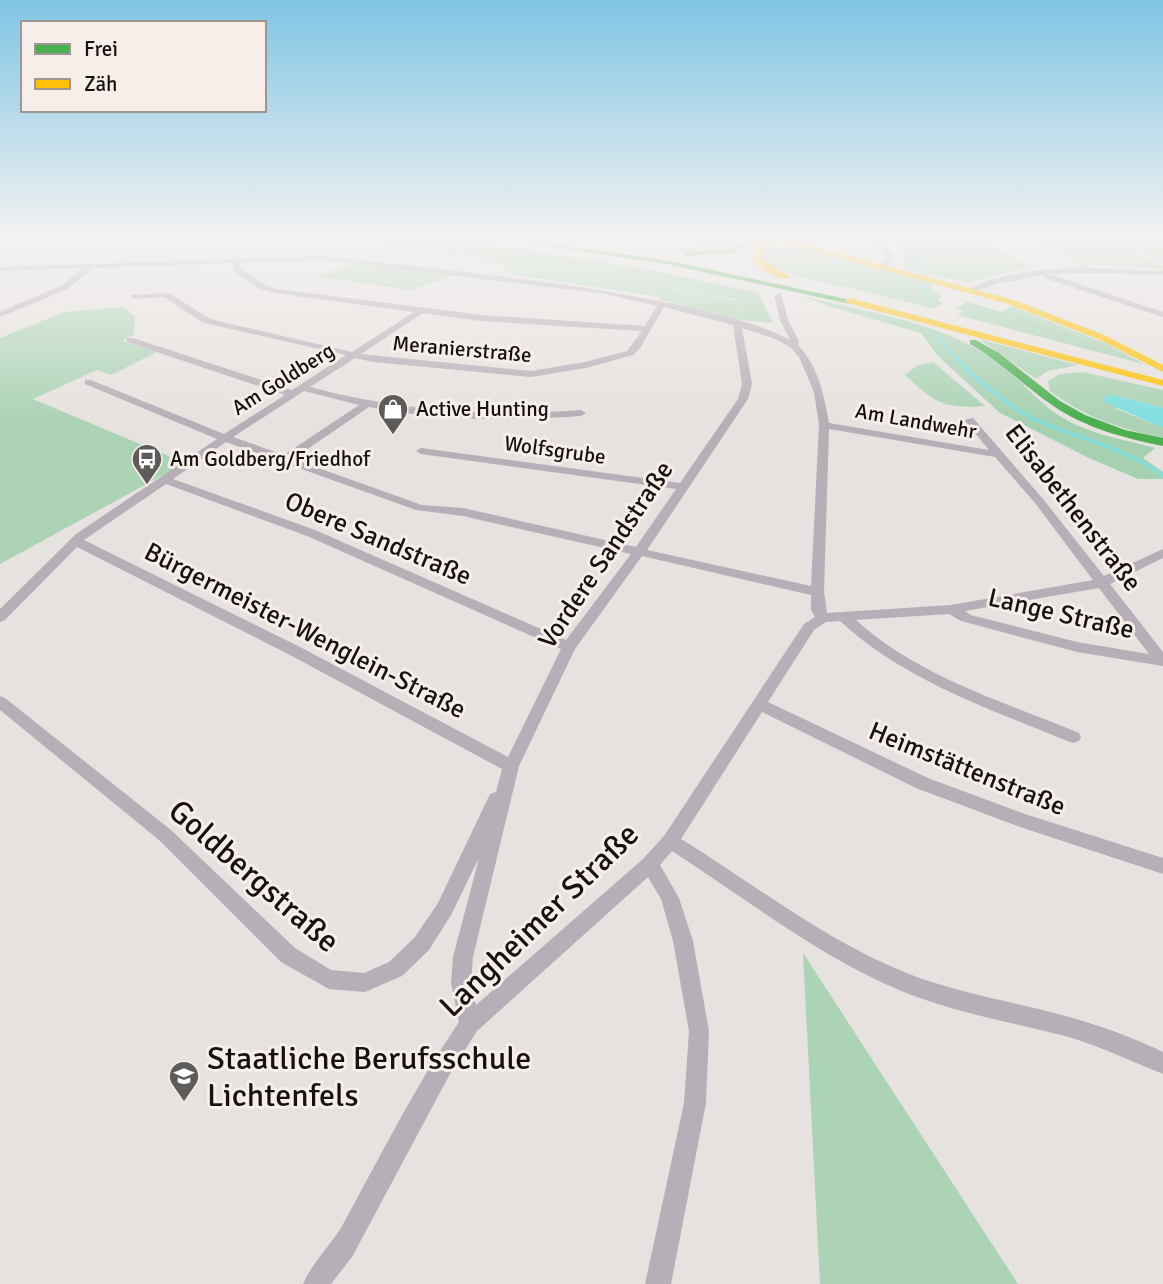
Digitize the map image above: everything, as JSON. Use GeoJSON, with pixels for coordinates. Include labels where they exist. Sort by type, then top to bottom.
{"type":"FeatureCollection","features":[{"type":"Feature","properties":{"kind":"main road"},"geometry":{"type":"LineString","coordinates":[[841,299],[1162,378]]}},
{"type":"Feature","properties":{"kind":"main road"},"geometry":{"type":"LineString","coordinates":[[862,299],[1162,378]]}},
{"type":"Feature","properties":{"kind":"main road"},"geometry":{"type":"LineString","coordinates":[[1000,299],[1071,324],[1162,378]]}},
{"type":"Feature","properties":{"kind":"main road"},"geometry":{"type":"LineString","coordinates":[[898,312],[989,349],[1054,401],[1085,419],[1115,431],[1163,442]]}},
{"type":"Feature","properties":{"kind":"main road"},"geometry":{"type":"LineString","coordinates":[[1040,389],[1052,372],[1098,371],[1162,378]]}},
{"type":"Feature","properties":{"kind":"street"},"geometry":{"type":"LineString","coordinates":[[0,315],[37,299]]}},
{"type":"Feature","properties":{"kind":"street","name":"Meranierstraße"},"geometry":{"type":"LineString","coordinates":[[172,299],[207,321],[355,356],[531,374],[547,373],[630,353],[648,330],[663,303]]}},
{"type":"Feature","properties":{"kind":"street"},"geometry":{"type":"LineString","coordinates":[[348,299],[481,318],[648,330]]}},
{"type":"Feature","properties":{"kind":"street"},"geometry":{"type":"LineString","coordinates":[[639,299],[737,323],[793,345],[803,356],[819,392],[824,425],[817,592],[818,610],[823,618],[951,609],[1101,583],[1163,552]]}},
{"type":"Feature","properties":{"kind":"street"},"geometry":{"type":"LineString","coordinates":[[779,299],[784,320],[795,341],[793,345]]}},
{"type":"Feature","properties":{"kind":"street"},"geometry":{"type":"LineString","coordinates":[[1118,299],[1163,314]]}},
{"type":"Feature","properties":{"kind":"street","name":"Am Goldberg"},"geometry":{"type":"LineString","coordinates":[[0,617],[76,541],[422,310]]}},
{"type":"Feature","properties":{"kind":"street","name":"Vordere Sandstraße"},"geometry":{"type":"LineString","coordinates":[[470,1024],[461,983],[463,957],[511,766],[569,647],[639,552],[743,398],[747,383],[737,323]]}},
{"type":"Feature","properties":{"kind":"street"},"geometry":{"type":"LineString","coordinates":[[130,340],[298,391],[366,405],[416,413],[481,418],[517,419],[581,413]]}},
{"type":"Feature","properties":{"kind":"street"},"geometry":{"type":"LineString","coordinates":[[88,382],[225,439],[420,508],[463,512],[817,592]]}},
{"type":"Feature","properties":{"kind":"street"},"geometry":{"type":"LineString","coordinates":[[284,460],[366,405]]}},
{"type":"Feature","properties":{"kind":"street","name":"Elisabethenstraße"},"geometry":{"type":"LineString","coordinates":[[970,420],[1002,454],[1163,661]]}},
{"type":"Feature","properties":{"kind":"street","name":"Am Landwehr"},"geometry":{"type":"LineString","coordinates":[[824,425],[1002,454]]}},
{"type":"Feature","properties":{"kind":"street","name":"Wolfsgrube"},"geometry":{"type":"LineString","coordinates":[[421,451],[683,487]]}},
{"type":"Feature","properties":{"kind":"street","name":"Obere Sandstraße"},"geometry":{"type":"LineString","coordinates":[[166,480],[311,533],[569,647]]}},
{"type":"Feature","properties":{"kind":"street","name":"Bürgermeister-Wenglein-Straße"},"geometry":{"type":"LineString","coordinates":[[76,541],[295,651],[511,766]]}},
{"type":"Feature","properties":{"kind":"street","name":"Lange Straße"},"geometry":{"type":"LineString","coordinates":[[951,609],[966,618],[1077,647],[1163,661]]}},
{"type":"Feature","properties":{"kind":"street"},"geometry":{"type":"LineString","coordinates":[[843,616],[863,637],[915,670],[1073,737]]}},
{"type":"Feature","properties":{"kind":"street","name":"Langheimer Straße"},"geometry":{"type":"LineString","coordinates":[[316,1284],[343,1248],[443,1064],[470,1024],[649,865],[670,841],[802,635],[823,618]]}},
{"type":"Feature","properties":{"kind":"street","name":"Goldbergstraße"},"geometry":{"type":"LineString","coordinates":[[0,702],[165,835],[288,955],[305,969],[338,984],[355,984],[373,979],[398,967],[422,946],[440,919],[511,766]]}},
{"type":"Feature","properties":{"kind":"street","name":"Heimstättenstraße"},"geometry":{"type":"LineString","coordinates":[[758,704],[922,783],[1023,821],[1163,866]]}},
{"type":"Feature","properties":{"kind":"street"},"geometry":{"type":"LineString","coordinates":[[670,841],[782,914],[849,954],[902,981],[957,1000],[1085,1029],[1119,1041],[1163,1063]]}},
{"type":"Feature","properties":{"kind":"street"},"geometry":{"type":"LineString","coordinates":[[649,865],[659,876],[670,898],[683,941],[699,1031],[695,1103],[658,1284]]}},
{"type":"Feature","properties":{"kind":"green space"},"geometry":{"type":"Polygon","coordinates":[[[735,299],[761,299],[773,323],[741,320],[735,299]]]}},
{"type":"Feature","properties":{"kind":"green space"},"geometry":{"type":"Polygon","coordinates":[[[809,299],[919,325],[965,342],[995,360],[1062,418],[1101,434],[1155,448],[1143,458],[1163,472],[1163,479],[1138,479],[1089,458],[1000,413],[937,355],[921,333],[809,299]]]}},
{"type":"Feature","properties":{"kind":"green space"},"geometry":{"type":"Polygon","coordinates":[[[902,299],[939,299],[942,303],[934,309],[902,299]]]}},
{"type":"Feature","properties":{"kind":"green space"},"geometry":{"type":"Polygon","coordinates":[[[661,300],[735,300],[741,320],[661,300]]]}},
{"type":"Feature","properties":{"kind":"green space"},"geometry":{"type":"Polygon","coordinates":[[[967,302],[1001,312],[1006,310],[1080,336],[1115,352],[1113,356],[957,315],[963,311],[956,309],[967,302]]]}},
{"type":"Feature","properties":{"kind":"green space"},"geometry":{"type":"Polygon","coordinates":[[[1011,306],[1105,343],[1146,365],[1113,356],[1114,352],[1080,336],[1006,310],[1011,306]]]}},
{"type":"Feature","properties":{"kind":"green space"},"geometry":{"type":"Polygon","coordinates":[[[123,307],[135,316],[134,334],[122,341],[157,352],[111,375],[97,370],[33,399],[185,463],[0,564],[0,338],[64,312],[123,307]]]}},
{"type":"Feature","properties":{"kind":"green space"},"geometry":{"type":"Polygon","coordinates":[[[979,339],[1078,365],[1048,371],[1036,379],[979,339]]]}},
{"type":"Feature","properties":{"kind":"green space"},"geometry":{"type":"Polygon","coordinates":[[[933,362],[985,406],[959,406],[941,402],[924,392],[905,375],[918,365],[933,362]]]}},
{"type":"Feature","properties":{"kind":"green space"},"geometry":{"type":"Polygon","coordinates":[[[1083,372],[1163,390],[1163,408],[1114,395],[1117,409],[1163,428],[1163,438],[1104,421],[1076,408],[1050,391],[1048,381],[1060,374],[1083,372]]]}},
{"type":"Feature","properties":{"kind":"green space"},"geometry":{"type":"Polygon","coordinates":[[[803,953],[1018,1284],[820,1284],[803,953]]]}},
{"type":"Feature","properties":{"kind":"water"},"geometry":{"type":"Polygon","coordinates":[[[1114,395],[1163,408],[1163,428],[1104,402],[1105,396],[1114,395]]]}},
{"type":"Feature","properties":{"kind":"waterway"},"geometry":{"type":"LineString","coordinates":[[928,299],[930,305]]}},
{"type":"Feature","properties":{"kind":"waterway"},"geometry":{"type":"LineString","coordinates":[[936,335],[955,357]]}},
{"type":"Feature","properties":{"kind":"waterway"},"geometry":{"type":"LineString","coordinates":[[955,357],[1013,407],[1050,426],[1133,458],[1163,476]]}},
{"type":"Feature","properties":{"kind":"traffic: fast"},"geometry":{"type":"LineString","coordinates":[[840,299],[850,301]]}},
{"type":"Feature","properties":{"kind":"traffic: fast"},"geometry":{"type":"LineString","coordinates":[[973,342],[996,355],[1068,411],[1108,428],[1163,442]]}},
{"type":"Feature","properties":{"kind":"traffic: slow"},"geometry":{"type":"LineString","coordinates":[[1000,299],[1101,337],[1163,369]]}},
{"type":"Feature","properties":{"kind":"traffic: slow"},"geometry":{"type":"LineString","coordinates":[[850,301],[1163,383]]}},
{"type":"Feature","properties":{"kind":"place","name":"Active Hunting"},"geometry":{"type":"Point","coordinates":[393,436]}},
{"type":"Feature","properties":{"kind":"place","name":"Am Goldberg/Friedhof"},"geometry":{"type":"Point","coordinates":[147,486]}},
{"type":"Feature","properties":{"kind":"place","name":"Staatliche Berufsschule Lichtenfels"},"geometry":{"type":"Point","coordinates":[184,1103]}}]}
